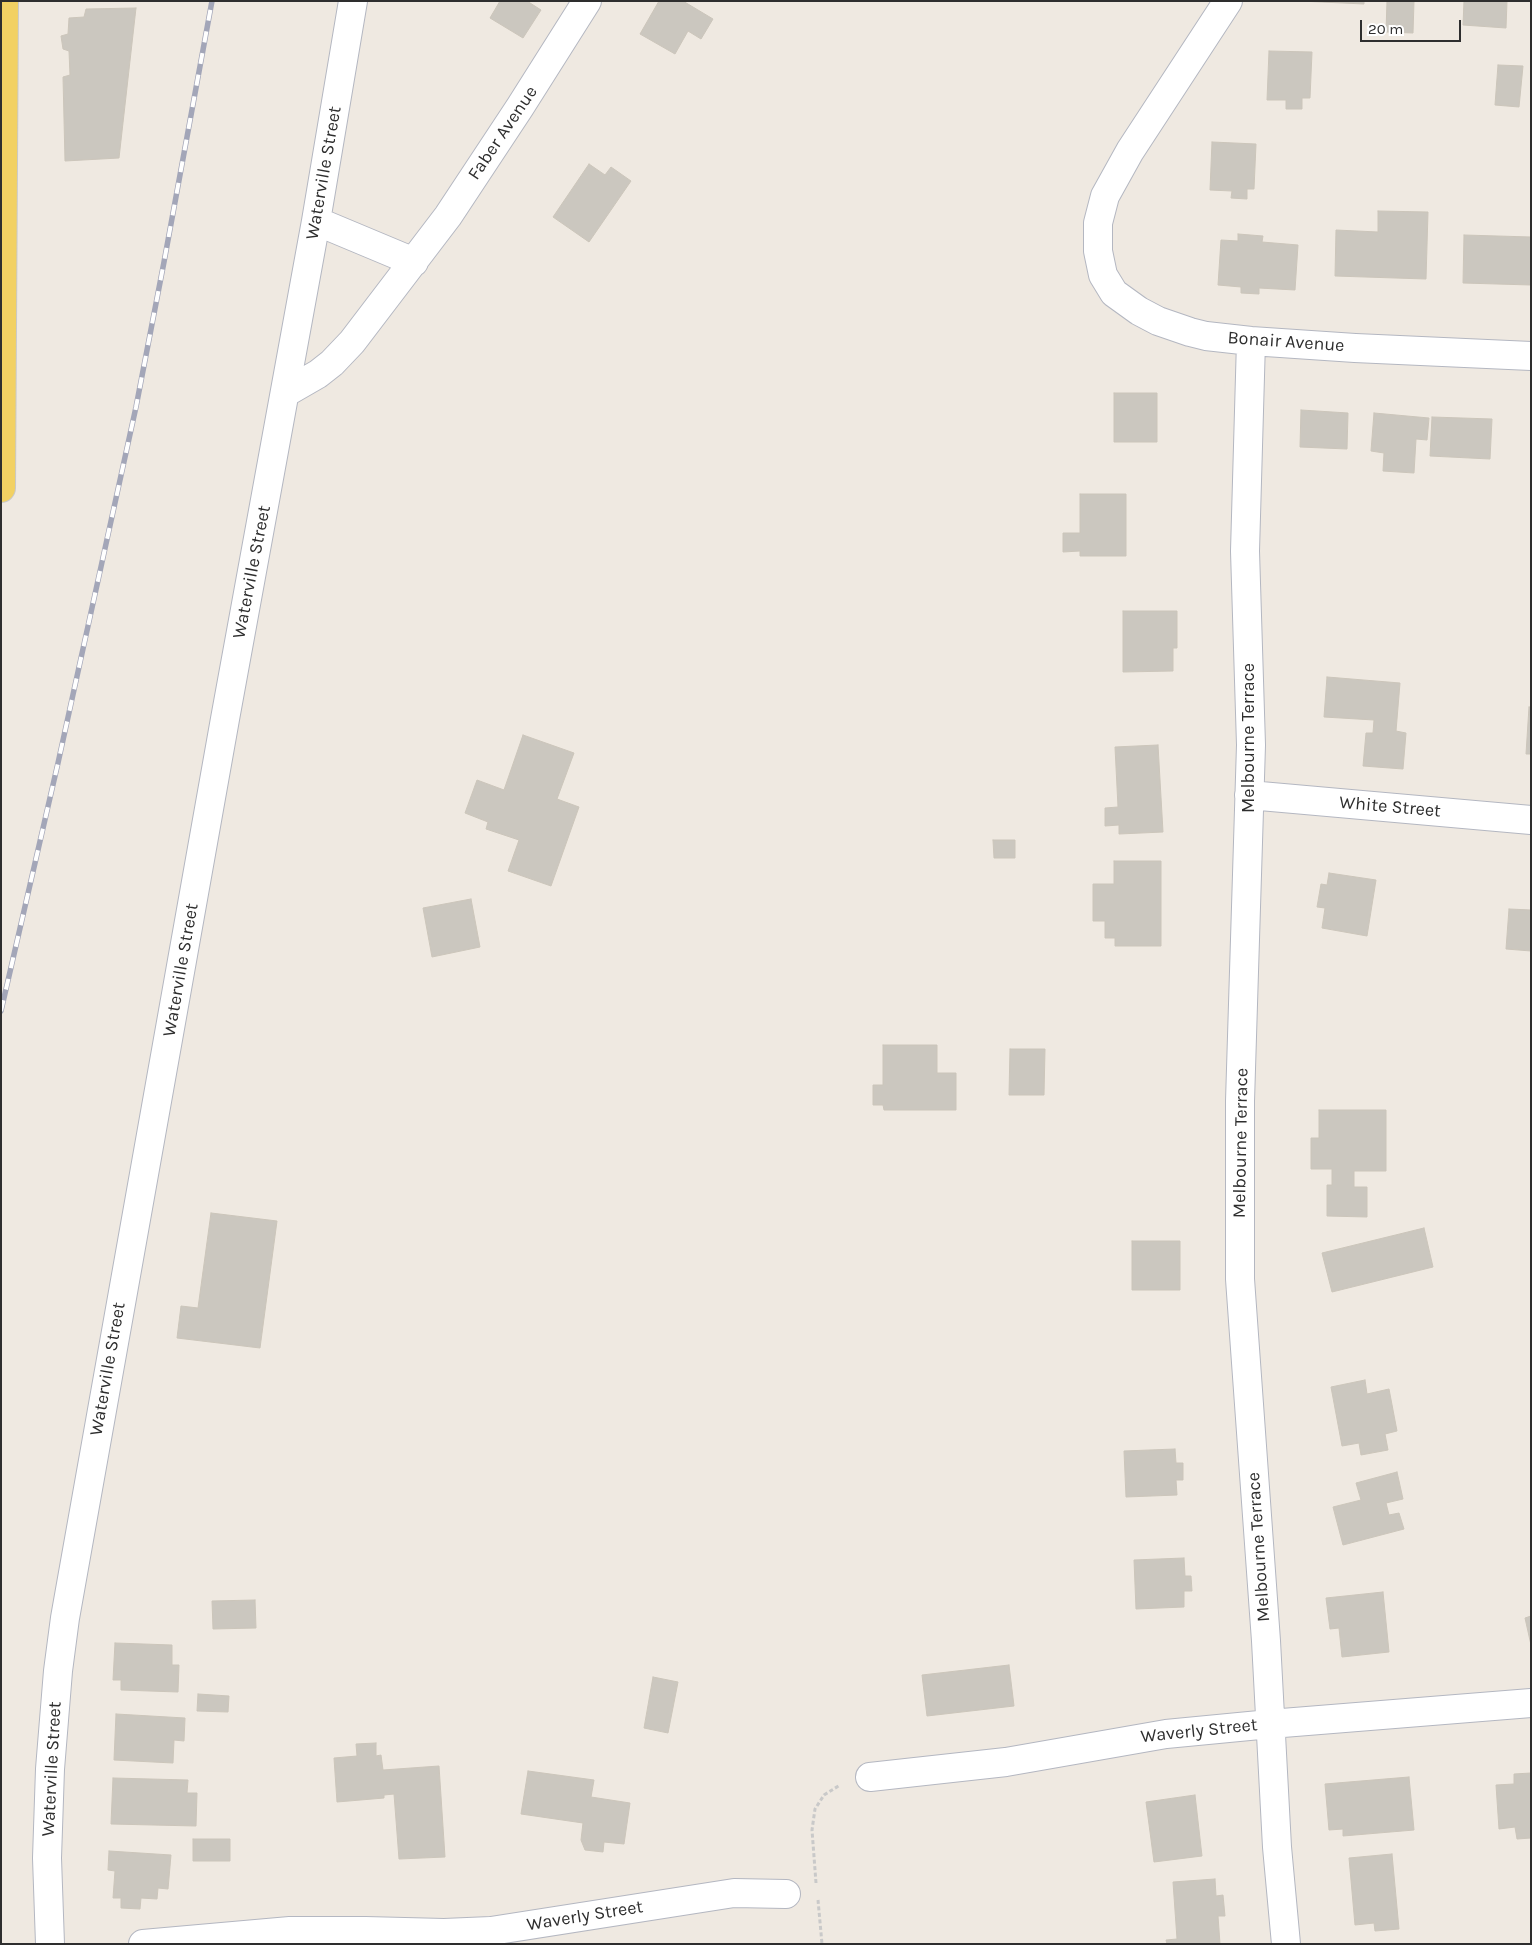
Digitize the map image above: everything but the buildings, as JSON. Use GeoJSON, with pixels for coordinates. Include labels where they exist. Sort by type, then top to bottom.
{"type":"FeatureCollection","features":[{"type":"Feature","properties":{"kind":"main road"},"geometry":{"type":"LineString","coordinates":[[1,488],[4,1]]}},
{"type":"Feature","properties":{"kind":"street","name":"Waterville Street"},"geometry":{"type":"LineString","coordinates":[[50,1944],[47,1858],[48,1798],[54,1714],[65,1618],[316,221],[353,1]]}},
{"type":"Feature","properties":{"kind":"street","name":"Faber Avenue"},"geometry":{"type":"LineString","coordinates":[[285,392],[318,374],[344,351],[414,262],[448,216],[510,123],[587,1]]}},
{"type":"Feature","properties":{"kind":"street","name":"Bonair Avenue"},"geometry":{"type":"LineString","coordinates":[[1228,1],[1115,176],[1101,210],[1097,235],[1098,251],[1103,275],[1111,289],[1124,302],[1158,321],[1190,332],[1251,341],[1531,356]]}},
{"type":"Feature","properties":{"kind":"street"},"geometry":{"type":"LineString","coordinates":[[316,221],[414,262]]}},
{"type":"Feature","properties":{"kind":"street","name":"Melbourne Terrace"},"geometry":{"type":"LineString","coordinates":[[1251,341],[1245,551],[1250,694],[1250,795],[1240,1101],[1240,1279],[1277,1847],[1286,1944]]}},
{"type":"Feature","properties":{"kind":"street","name":"White Street"},"geometry":{"type":"LineString","coordinates":[[1250,795],[1531,820]]}},
{"type":"Feature","properties":{"kind":"street","name":"Waverly Street"},"geometry":{"type":"LineString","coordinates":[[870,1777],[1006,1762],[1166,1734],[1531,1704]]}},
{"type":"Feature","properties":{"kind":"street","name":"Waverly Street"},"geometry":{"type":"LineString","coordinates":[[143,1944],[290,1931],[444,1933],[491,1931],[734,1893],[771,1892],[786,1894]]}},
{"type":"Feature","properties":{"kind":"path"},"geometry":{"type":"LineString","coordinates":[[822,1944],[812,1830],[815,1809],[819,1801],[832,1789],[853,1780],[870,1777]]}},
{"type":"Feature","properties":{"kind":"railway"},"geometry":{"type":"LineString","coordinates":[[1,1011],[58,763],[136,407],[212,1]]}}]}
